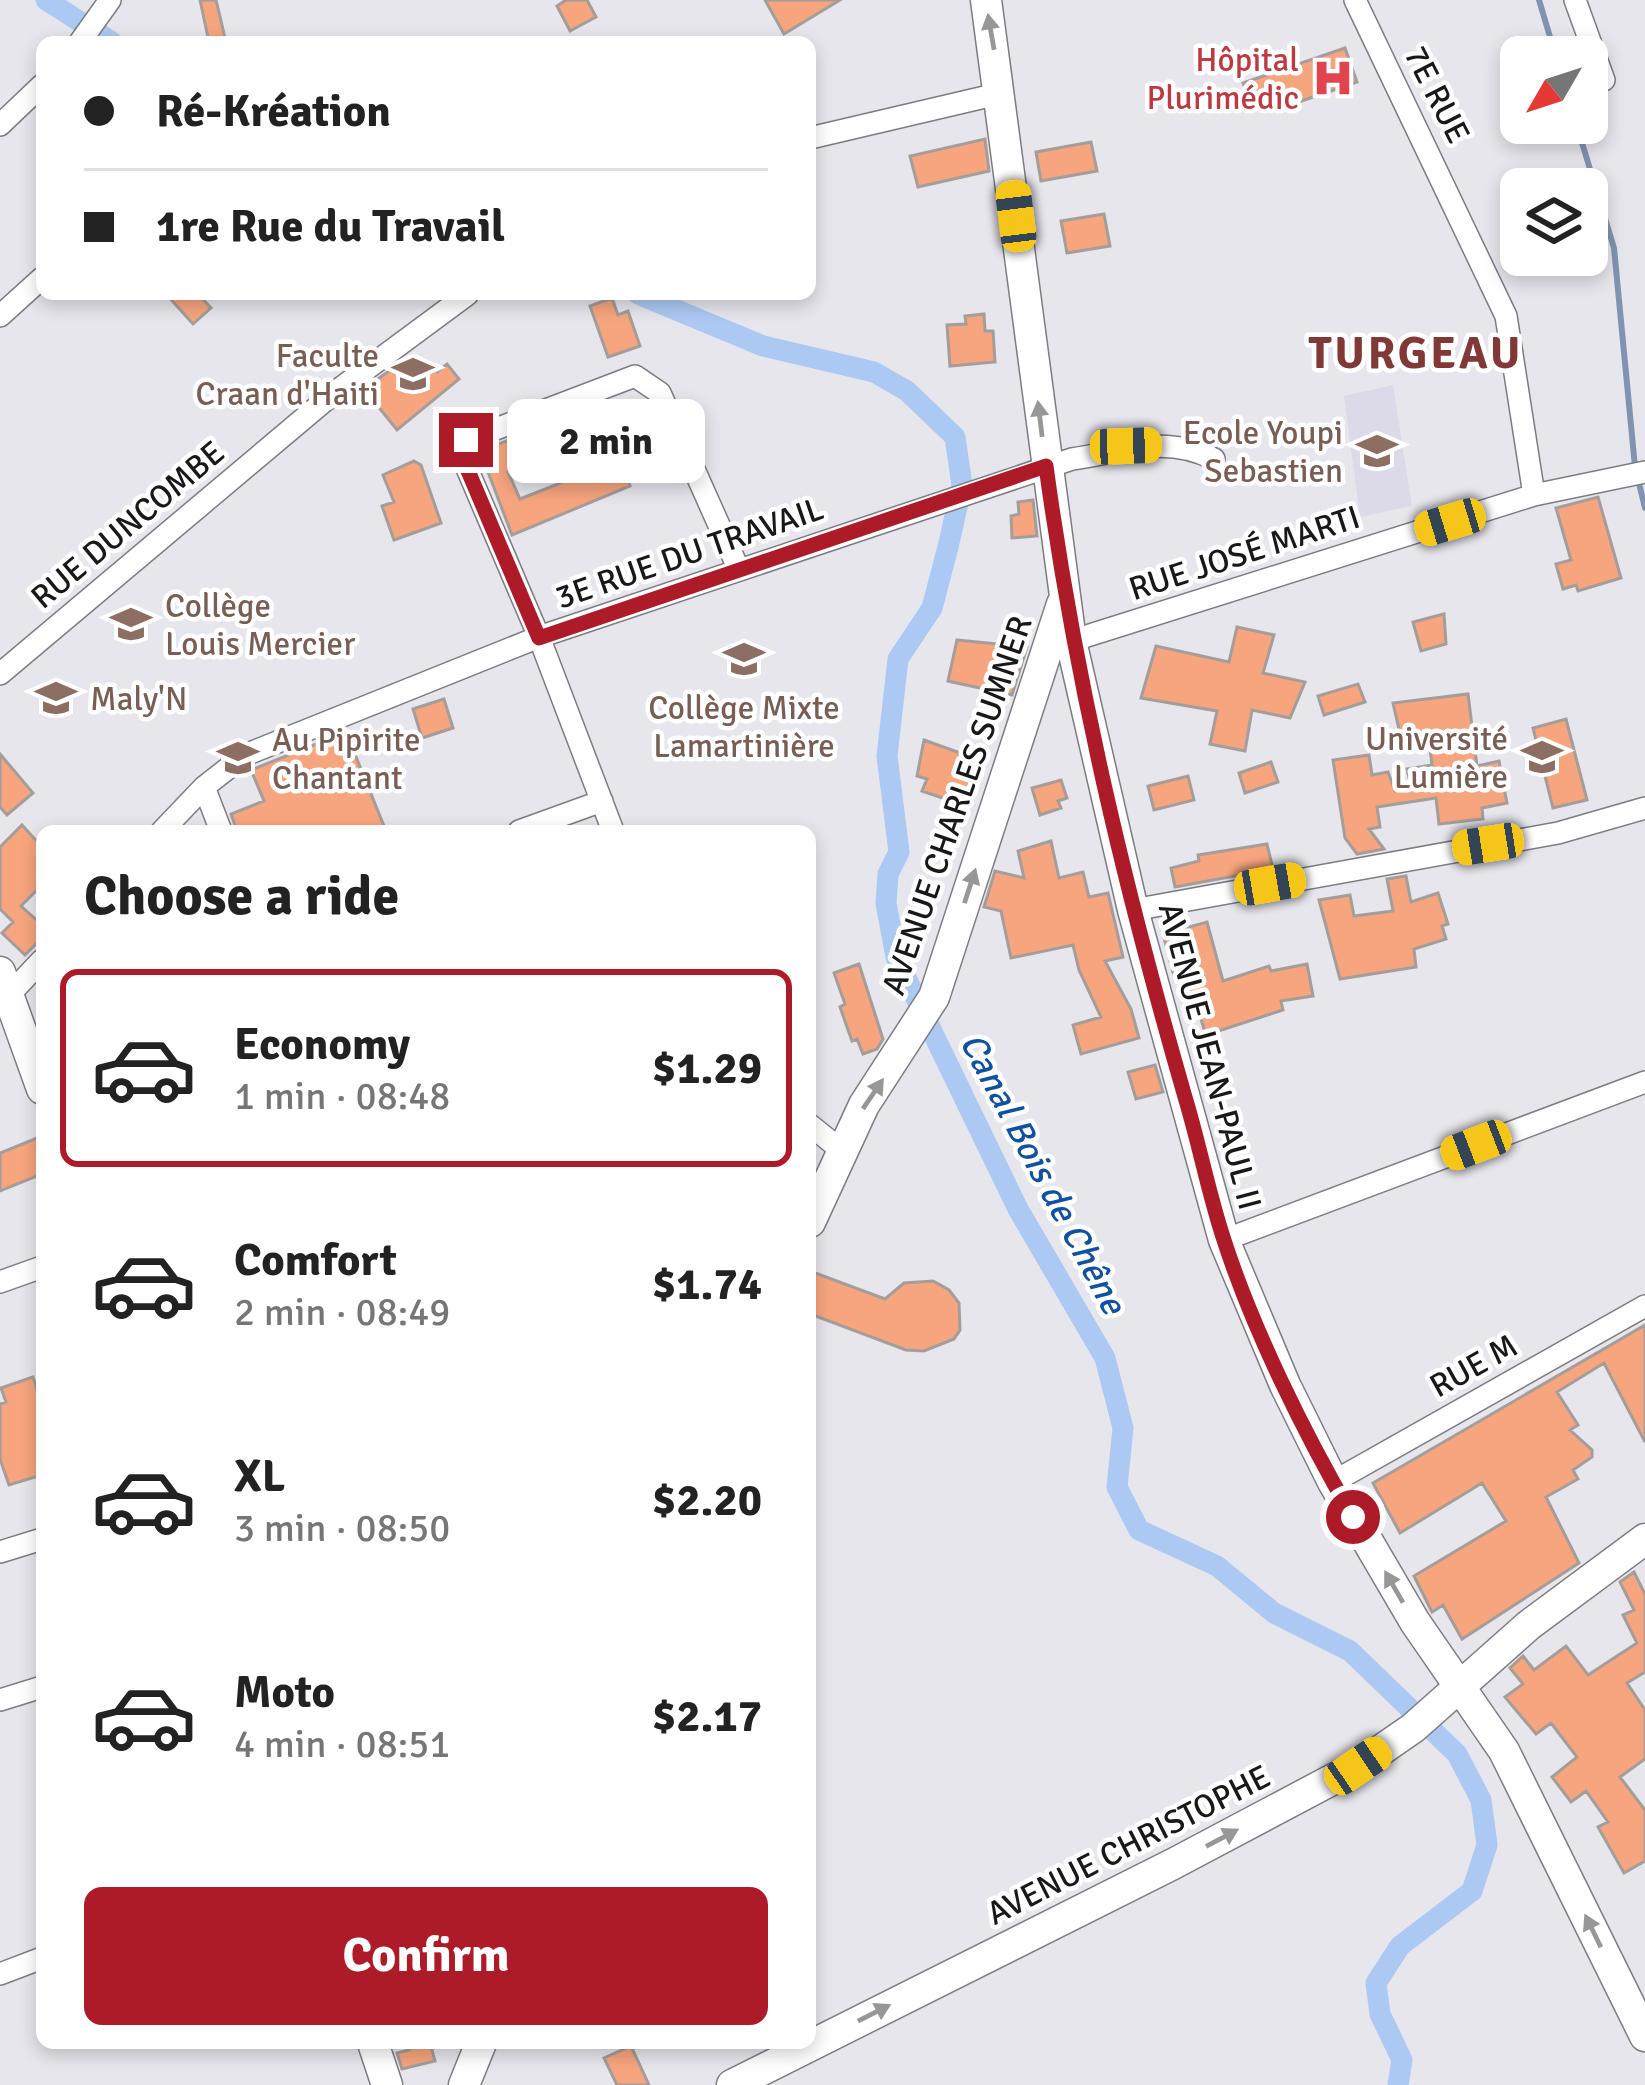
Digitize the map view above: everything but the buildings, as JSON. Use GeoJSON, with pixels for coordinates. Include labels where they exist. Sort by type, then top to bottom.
{"type":"FeatureCollection","features":[{"type":"Feature","properties":{"kind":"street"},"geometry":{"type":"LineString","coordinates":[[84,36],[110,0]]}},
{"type":"Feature","properties":{"kind":"street"},"geometry":{"type":"LineString","coordinates":[[986,0],[1002,93],[1046,466]]}},
{"type":"Feature","properties":{"kind":"street","name":"7E RUE"},"geometry":{"type":"LineString","coordinates":[[1355,0],[1506,316],[1534,495]]}},
{"type":"Feature","properties":{"kind":"street"},"geometry":{"type":"LineString","coordinates":[[1575,0],[1588,36]]}},
{"type":"Feature","properties":{"kind":"street"},"geometry":{"type":"LineString","coordinates":[[0,125],[36,91]]}},
{"type":"Feature","properties":{"kind":"street"},"geometry":{"type":"LineString","coordinates":[[816,137],[1002,93]]}},
{"type":"Feature","properties":{"kind":"street"},"geometry":{"type":"LineString","coordinates":[[0,316],[36,283]]}},
{"type":"Feature","properties":{"kind":"street","name":"RUE DUNCOMBE"},"geometry":{"type":"LineString","coordinates":[[0,674],[334,393],[460,300]]}},
{"type":"Feature","properties":{"kind":"street"},"geometry":{"type":"LineString","coordinates":[[611,825],[463,459],[466,440],[635,376],[660,393],[739,570]]}},
{"type":"Feature","properties":{"kind":"street","name":"3E RUE DU TRAVAIL"},"geometry":{"type":"LineString","coordinates":[[169,825],[204,787],[244,755],[539,638],[1046,466],[1126,446],[1179,446],[1214,459]]}},
{"type":"Feature","properties":{"kind":"street","name":"AVENUE CHARLES SUMNER"},"geometry":{"type":"LineString","coordinates":[[816,1208],[864,1106],[934,997],[1059,646],[1064,598],[1046,466]]}},
{"type":"Feature","properties":{"kind":"street","name":"RUE JOSÉ MARTI"},"geometry":{"type":"LineString","coordinates":[[1059,646],[1534,495],[1645,472]]}},
{"type":"Feature","properties":{"kind":"street","name":"AVENUE JEAN-PAUL II"},"geometry":{"type":"LineString","coordinates":[[1059,646],[1224,1240],[1285,1385],[1333,1483],[1415,1622],[1449,1695],[1504,1751],[1645,2036]]}},
{"type":"Feature","properties":{"kind":"street"},"geometry":{"type":"LineString","coordinates":[[204,787],[219,825]]}},
{"type":"Feature","properties":{"kind":"street"},"geometry":{"type":"LineString","coordinates":[[536,825],[602,801]]}},
{"type":"Feature","properties":{"kind":"street"},"geometry":{"type":"LineString","coordinates":[[1133,910],[1558,833],[1645,808]]}},
{"type":"Feature","properties":{"kind":"street"},"geometry":{"type":"LineString","coordinates":[[36,964],[4,984],[36,1072]]}},
{"type":"Feature","properties":{"kind":"street"},"geometry":{"type":"LineString","coordinates":[[1224,1240],[1645,1082]]}},
{"type":"Feature","properties":{"kind":"street"},"geometry":{"type":"LineString","coordinates":[[816,1130],[841,1150]]}},
{"type":"Feature","properties":{"kind":"street"},"geometry":{"type":"LineString","coordinates":[[0,1282],[36,1269]]}},
{"type":"Feature","properties":{"kind":"street","name":"RUE M"},"geometry":{"type":"LineString","coordinates":[[1333,1483],[1645,1306]]}},
{"type":"Feature","properties":{"kind":"street","name":"AVENUE CHRISTOPHE"},"geometry":{"type":"LineString","coordinates":[[732,2085],[769,2076],[1358,1766],[1413,1728],[1645,1539]]}},
{"type":"Feature","properties":{"kind":"street"},"geometry":{"type":"LineString","coordinates":[[0,1552],[36,1541]]}},
{"type":"Feature","properties":{"kind":"street"},"geometry":{"type":"LineString","coordinates":[[0,1700],[36,1689]]}},
{"type":"Feature","properties":{"kind":"street"},"geometry":{"type":"LineString","coordinates":[[0,1974],[36,1960]]}},
{"type":"Feature","properties":{"kind":"street"},"geometry":{"type":"LineString","coordinates":[[375,2049],[387,2085]]}},
{"type":"Feature","properties":{"kind":"street"},"geometry":{"type":"LineString","coordinates":[[464,2085],[479,2049]]}},
{"type":"Feature","properties":{"kind":"shaded area","name":"Ecole Youpi Sebastien"},"geometry":{"type":"Polygon","coordinates":[[[1393,385],[1412,506],[1360,517],[1344,396],[1393,385]]]}},
{"type":"Feature","properties":{"kind":"waterway","name":"Canal Bois de Chêne"},"geometry":{"type":"LineString","coordinates":[[46,0],[103,36]]}},
{"type":"Feature","properties":{"kind":"waterway"},"geometry":{"type":"LineString","coordinates":[[1539,0],[1550,36]]}},
{"type":"Feature","properties":{"kind":"waterway"},"geometry":{"type":"LineString","coordinates":[[1582,144],[1614,248],[1635,467]]}},
{"type":"Feature","properties":{"kind":"waterway","name":"Canal Bois de Chêne"},"geometry":{"type":"LineString","coordinates":[[652,300],[763,346],[874,372],[907,391],[955,437],[962,485],[948,547],[932,608],[898,659],[887,756],[899,852],[888,874],[886,903],[896,957],[1018,1209],[1105,1358],[1123,1428],[1117,1487],[1139,1530],[1217,1566],[1274,1613],[1350,1651],[1457,1754],[1481,1800],[1487,1845],[1472,1891],[1400,1946],[1376,1983],[1380,2014],[1402,2060],[1398,2085]]}},
{"type":"Feature","properties":{"kind":"waterway"},"geometry":{"type":"LineString","coordinates":[[1638,479],[1645,508]]}},
{"type":"Feature","properties":{"kind":"place","name":"Hôpital Plurimédic"},"geometry":{"type":"Point","coordinates":[1333,78]}},
{"type":"Feature","properties":{"kind":"place","name":"Faculte Craan d'Haiti"},"geometry":{"type":"Point","coordinates":[413,374]}},
{"type":"Feature","properties":{"kind":"place","name":"Ecole Youpi Sebastien"},"geometry":{"type":"Point","coordinates":[1377,451]}},
{"type":"Feature","properties":{"kind":"place","name":"Collège Louis Mercier"},"geometry":{"type":"Point","coordinates":[131,624]}},
{"type":"Feature","properties":{"kind":"place","name":"Collège Mixte Lamartinière"},"geometry":{"type":"Point","coordinates":[744,659]}},
{"type":"Feature","properties":{"kind":"place","name":"Maly'N"},"geometry":{"type":"Point","coordinates":[56,698]}},
{"type":"Feature","properties":{"kind":"place","name":"Université Lumière"},"geometry":{"type":"Point","coordinates":[1542,757]}},
{"type":"Feature","properties":{"kind":"place","name":"Au Pipirite Chantant"},"geometry":{"type":"Point","coordinates":[238,758]}},
{"type":"Feature","properties":{"kind":"district","name":"TURGEAU"},"geometry":{"type":"Point","coordinates":[1416,352]}},
{"type":"Feature","properties":{"kind":"route"},"geometry":{"type":"LineString","coordinates":[[466,440],[463,459],[539,638],[1046,466],[1071,641],[1133,910],[1224,1240],[1285,1385],[1353,1517]]}}]}
